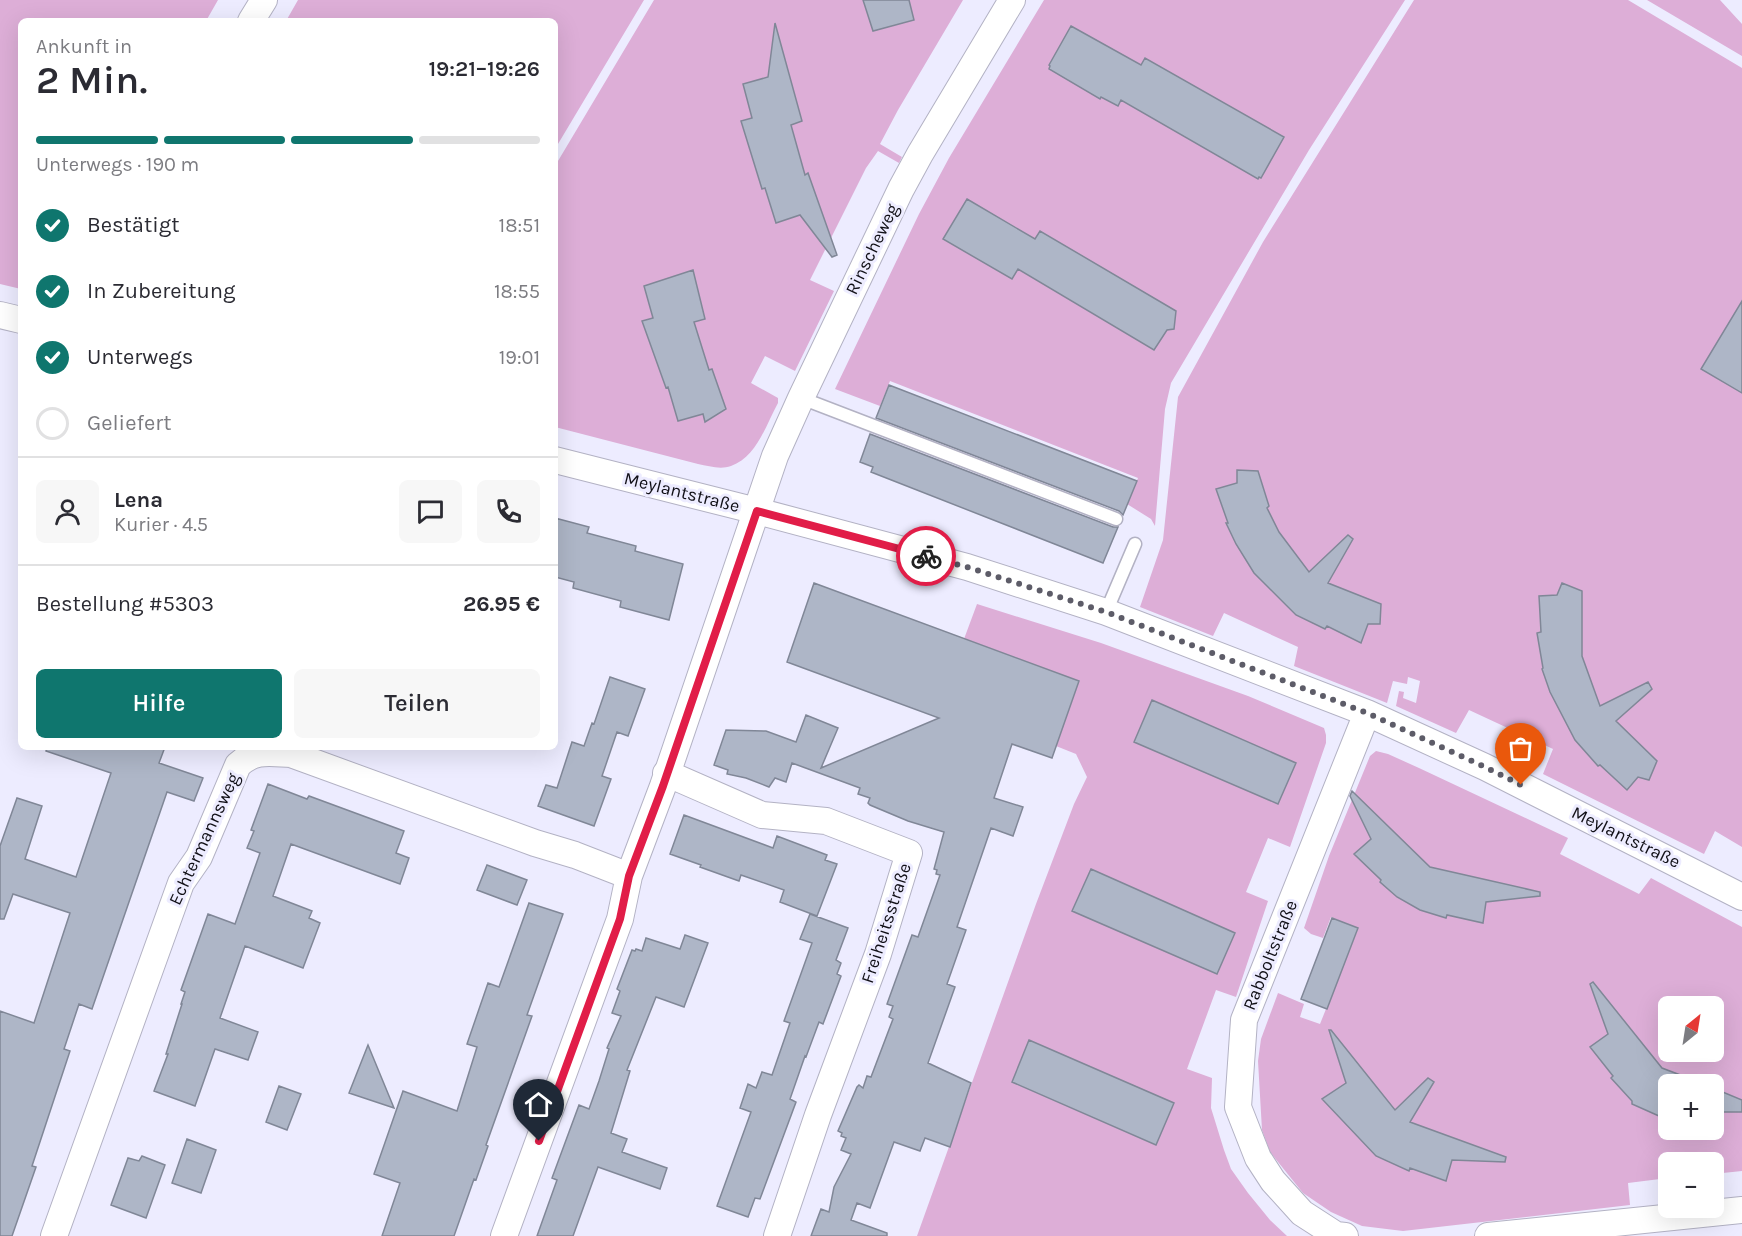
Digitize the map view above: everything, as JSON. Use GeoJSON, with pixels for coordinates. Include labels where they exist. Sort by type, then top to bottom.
{"type":"FeatureCollection","features":[{"type":"Feature","properties":{"kind":"street"},"geometry":{"type":"LineString","coordinates":[[253,18],[264,0]]}},
{"type":"Feature","properties":{"kind":"street","name":"Rinscheweg"},"geometry":{"type":"LineString","coordinates":[[504,1236],[620,919],[629,876],[663,786],[775,456],[901,189],[1012,0]]}},
{"type":"Feature","properties":{"kind":"street"},"geometry":{"type":"LineString","coordinates":[[0,315],[18,319]]}},
{"type":"Feature","properties":{"kind":"street","name":"Meylantstraße"},"geometry":{"type":"LineString","coordinates":[[558,461],[967,567],[1106,612],[1367,713],[1485,767],[1742,897]]}},
{"type":"Feature","properties":{"kind":"street","name":"Rabboltstraße"},"geometry":{"type":"LineString","coordinates":[[1345,1236],[1336,1235],[1302,1214],[1273,1180],[1258,1158],[1238,1107],[1244,1020],[1367,713]]}},
{"type":"Feature","properties":{"kind":"street","name":"Echtermannsweg"},"geometry":{"type":"LineString","coordinates":[[54,1236],[181,883],[199,857],[238,765],[247,756],[262,753],[293,755],[629,876]]}},
{"type":"Feature","properties":{"kind":"street","name":"Freiheitsstraße"},"geometry":{"type":"LineString","coordinates":[[666,773],[762,815],[826,821],[909,853],[878,954],[818,1115],[777,1236]]}},
{"type":"Feature","properties":{"kind":"street"},"geometry":{"type":"LineString","coordinates":[[1488,1236],[1742,1210]]}},
{"type":"Feature","properties":{"kind":"lane"},"geometry":{"type":"LineString","coordinates":[[801,398],[1116,519]]}},
{"type":"Feature","properties":{"kind":"lane"},"geometry":{"type":"LineString","coordinates":[[1106,612],[1135,544]]}},
{"type":"Feature","properties":{"kind":"shaded area"},"geometry":{"type":"Polygon","coordinates":[[[0,0],[218,0],[208,18],[18,18],[18,288],[0,284],[0,0]]]}},
{"type":"Feature","properties":{"kind":"shaded area"},"geometry":{"type":"Polygon","coordinates":[[[298,0],[644,0],[558,144],[558,18],[288,18],[298,0]]]}},
{"type":"Feature","properties":{"kind":"shaded area"},"geometry":{"type":"Polygon","coordinates":[[[654,0],[963,0],[880,144],[902,157],[899,163],[878,151],[866,168],[810,280],[834,291],[795,371],[765,356],[751,383],[778,398],[778,403],[754,448],[740,462],[731,466],[723,468],[698,464],[558,428],[558,161],[654,0]]]}},
{"type":"Feature","properties":{"kind":"shaded area"},"geometry":{"type":"Polygon","coordinates":[[[1044,0],[1405,0],[1309,150],[1171,383],[1165,409],[1155,526],[1151,519],[1127,504],[1138,478],[890,381],[880,406],[835,389],[919,214],[949,158],[1044,0]]]}},
{"type":"Feature","properties":{"kind":"shaded area"},"geometry":{"type":"Polygon","coordinates":[[[1414,0],[1628,0],[1742,68],[1742,847],[1715,831],[1704,854],[1543,774],[1553,749],[1469,710],[1456,733],[1396,706],[1399,691],[1404,692],[1403,698],[1416,703],[1420,681],[1408,677],[1407,684],[1393,681],[1387,703],[1294,666],[1298,647],[1224,613],[1213,636],[1140,607],[1163,540],[1178,397],[1263,242],[1414,0]]]}},
{"type":"Feature","properties":{"kind":"shaded area"},"geometry":{"type":"Polygon","coordinates":[[[1647,0],[1720,0],[1742,24],[1742,56],[1647,0]]]}},
{"type":"Feature","properties":{"kind":"shaded area"},"geometry":{"type":"Polygon","coordinates":[[[977,604],[1101,643],[1248,696],[1324,728],[1326,743],[1290,847],[1268,838],[1246,892],[1268,901],[1236,997],[1216,990],[1187,1069],[1212,1078],[1211,1108],[1231,1169],[1270,1220],[1287,1236],[917,1236],[1036,904],[1074,804],[1087,777],[1076,754],[1056,746],[1079,681],[964,639],[977,604]]]}},
{"type":"Feature","properties":{"kind":"shaded area"},"geometry":{"type":"Polygon","coordinates":[[[1376,751],[1388,754],[1568,838],[1560,854],[1639,894],[1651,878],[1742,927],[1742,1171],[1724,1173],[1724,1152],[1658,1152],[1658,1179],[1628,1183],[1630,1205],[1403,1231],[1362,1226],[1331,1212],[1303,1193],[1270,1152],[1262,1130],[1258,1061],[1261,1039],[1278,993],[1304,1004],[1300,1017],[1320,1024],[1358,929],[1331,917],[1323,938],[1311,934],[1304,928],[1329,856],[1370,756],[1376,751]]]}},
{"type":"Feature","properties":{"kind":"building"},"geometry":{"type":"Polygon","coordinates":[[[863,0],[909,0],[914,20],[873,31],[863,0]]]}},
{"type":"Feature","properties":{"kind":"building"},"geometry":{"type":"Polygon","coordinates":[[[775,23],[802,121],[791,125],[805,175],[808,173],[837,255],[832,257],[800,215],[776,223],[765,188],[762,189],[741,121],[752,118],[743,84],[768,77],[775,23]]]}},
{"type":"Feature","properties":{"kind":"building"},"geometry":{"type":"Polygon","coordinates":[[[1071,26],[1141,65],[1145,58],[1284,137],[1261,178],[1258,179],[1121,100],[1118,106],[1101,97],[1100,99],[1049,69],[1049,65],[1071,26]]]}},
{"type":"Feature","properties":{"kind":"building"},"geometry":{"type":"Polygon","coordinates":[[[967,199],[1035,239],[1040,231],[1176,311],[1174,329],[1167,330],[1154,350],[1018,269],[1012,279],[943,239],[967,199]]]}},
{"type":"Feature","properties":{"kind":"building"},"geometry":{"type":"Polygon","coordinates":[[[693,270],[705,319],[694,322],[709,370],[712,369],[726,409],[705,422],[703,414],[678,421],[668,387],[666,388],[642,321],[653,318],[644,286],[693,270]]]}},
{"type":"Feature","properties":{"kind":"building"},"geometry":{"type":"Polygon","coordinates":[[[1742,301],[1742,393],[1701,369],[1742,301]]]}},
{"type":"Feature","properties":{"kind":"building"},"geometry":{"type":"Polygon","coordinates":[[[889,385],[1137,481],[1123,515],[1119,511],[876,418],[889,385]]]}},
{"type":"Feature","properties":{"kind":"building"},"geometry":{"type":"Polygon","coordinates":[[[870,434],[1118,527],[1103,563],[871,472],[873,467],[860,462],[870,434]]]}},
{"type":"Feature","properties":{"kind":"building"},"geometry":{"type":"Polygon","coordinates":[[[1237,470],[1258,471],[1269,506],[1267,508],[1279,532],[1309,572],[1348,535],[1353,539],[1328,583],[1381,604],[1380,624],[1368,624],[1361,643],[1327,626],[1325,629],[1296,615],[1254,573],[1226,523],[1228,523],[1216,489],[1237,483],[1237,470]]]}},
{"type":"Feature","properties":{"kind":"building"},"geometry":{"type":"Polygon","coordinates":[[[558,519],[589,527],[587,533],[636,546],[635,551],[683,564],[669,620],[620,607],[621,601],[573,588],[574,582],[558,578],[558,519]]]}},
{"type":"Feature","properties":{"kind":"building"},"geometry":{"type":"Polygon","coordinates":[[[814,583],[1079,681],[1052,758],[1012,744],[994,798],[1023,807],[1013,836],[991,828],[957,927],[966,930],[947,984],[955,987],[928,1063],[971,1083],[950,1147],[925,1138],[920,1151],[894,1142],[870,1208],[857,1203],[851,1220],[887,1233],[887,1236],[811,1236],[821,1209],[829,1212],[834,1187],[851,1154],[841,1150],[846,1138],[838,1131],[857,1087],[859,1085],[863,1088],[867,1076],[871,1077],[893,1019],[889,1017],[893,1006],[887,1004],[912,935],[918,937],[940,875],[936,874],[937,870],[934,869],[944,832],[908,821],[870,805],[868,803],[870,798],[858,794],[860,788],[792,763],[786,782],[775,778],[769,787],[727,774],[728,770],[714,765],[726,730],[766,731],[796,742],[806,715],[838,728],[821,768],[939,718],[787,662],[814,583]]]}},
{"type":"Feature","properties":{"kind":"building"},"geometry":{"type":"Polygon","coordinates":[[[1562,583],[1582,591],[1582,656],[1600,706],[1648,682],[1652,689],[1616,721],[1657,761],[1649,780],[1638,777],[1627,790],[1600,765],[1598,766],[1575,740],[1550,692],[1542,669],[1537,633],[1541,632],[1539,596],[1557,595],[1562,583]]]}},
{"type":"Feature","properties":{"kind":"building"},"geometry":{"type":"Polygon","coordinates":[[[610,677],[645,689],[628,736],[617,732],[602,776],[611,779],[594,826],[538,806],[546,785],[557,788],[572,742],[584,746],[610,677]]]}},
{"type":"Feature","properties":{"kind":"building"},"geometry":{"type":"Polygon","coordinates":[[[1152,700],[1296,763],[1278,804],[1134,742],[1152,700]]]}},
{"type":"Feature","properties":{"kind":"building"},"geometry":{"type":"Polygon","coordinates":[[[164,750],[159,763],[203,778],[194,801],[167,792],[92,1009],[79,1004],[64,1049],[70,1051],[32,1166],[36,1167],[12,1236],[0,1236],[0,1011],[34,1023],[70,913],[13,894],[4,919],[0,919],[0,846],[17,798],[42,806],[25,859],[76,877],[111,773],[46,751],[164,750]]]}},
{"type":"Feature","properties":{"kind":"building"},"geometry":{"type":"Polygon","coordinates":[[[268,784],[307,799],[309,796],[404,831],[396,853],[409,858],[400,884],[291,844],[273,896],[312,911],[309,918],[320,923],[303,968],[245,946],[220,1018],[258,1032],[248,1060],[215,1049],[195,1106],[154,1091],[168,1054],[166,1054],[182,1004],[185,992],[181,990],[208,914],[235,924],[260,853],[247,848],[254,831],[251,830],[268,784]]]}},
{"type":"Feature","properties":{"kind":"building"},"geometry":{"type":"Polygon","coordinates":[[[1352,791],[1430,867],[1540,892],[1540,896],[1486,902],[1483,923],[1447,915],[1446,918],[1420,910],[1397,897],[1354,854],[1371,839],[1350,796],[1352,791]]]}},
{"type":"Feature","properties":{"kind":"building"},"geometry":{"type":"Polygon","coordinates":[[[684,815],[773,848],[777,836],[827,855],[825,860],[837,864],[817,916],[780,902],[784,890],[741,875],[739,881],[670,854],[684,815]]]}},
{"type":"Feature","properties":{"kind":"building"},"geometry":{"type":"Polygon","coordinates":[[[487,865],[527,880],[517,905],[477,890],[487,865]]]}},
{"type":"Feature","properties":{"kind":"building"},"geometry":{"type":"Polygon","coordinates":[[[1091,869],[1235,933],[1217,974],[1072,911],[1091,869]]]}},
{"type":"Feature","properties":{"kind":"building"},"geometry":{"type":"Polygon","coordinates":[[[529,903],[563,914],[527,1015],[532,1016],[486,1145],[488,1146],[454,1236],[382,1236],[400,1183],[374,1174],[403,1091],[457,1111],[477,1047],[467,1044],[488,983],[499,987],[529,903]]]}},
{"type":"Feature","properties":{"kind":"building"},"geometry":{"type":"Polygon","coordinates":[[[810,914],[848,928],[836,960],[841,963],[837,974],[841,976],[823,1024],[819,1022],[805,1056],[790,1099],[796,1102],[760,1199],[755,1198],[748,1217],[717,1206],[751,1112],[740,1108],[748,1084],[756,1088],[762,1072],[772,1075],[790,1023],[784,1021],[812,943],[800,939],[810,914]]]}},
{"type":"Feature","properties":{"kind":"building"},"geometry":{"type":"Polygon","coordinates":[[[1332,918],[1358,928],[1327,1009],[1301,999],[1332,918]]]}},
{"type":"Feature","properties":{"kind":"building"},"geometry":{"type":"Polygon","coordinates":[[[685,935],[708,943],[684,1007],[656,997],[627,1070],[630,1071],[611,1133],[627,1139],[622,1152],[667,1168],[660,1189],[598,1167],[573,1236],[537,1236],[557,1180],[552,1178],[579,1105],[589,1109],[609,1049],[607,1048],[621,1016],[612,1013],[620,991],[617,989],[632,950],[642,951],[646,938],[680,949],[685,935]]]}},
{"type":"Feature","properties":{"kind":"building"},"geometry":{"type":"Polygon","coordinates":[[[1593,982],[1662,1068],[1678,1074],[1658,1074],[1658,1116],[1632,1104],[1590,1047],[1608,1034],[1590,984],[1593,982]]]}},
{"type":"Feature","properties":{"kind":"building"},"geometry":{"type":"Polygon","coordinates":[[[1329,1030],[1395,1110],[1428,1078],[1434,1082],[1410,1122],[1506,1157],[1505,1162],[1452,1160],[1446,1181],[1410,1168],[1409,1171],[1376,1156],[1322,1099],[1346,1083],[1329,1030]]]}},
{"type":"Feature","properties":{"kind":"building"},"geometry":{"type":"Polygon","coordinates":[[[1029,1040],[1174,1103],[1156,1145],[1012,1082],[1029,1040]]]}},
{"type":"Feature","properties":{"kind":"building"},"geometry":{"type":"Polygon","coordinates":[[[368,1045],[394,1108],[349,1093],[368,1045]]]}},
{"type":"Feature","properties":{"kind":"building"},"geometry":{"type":"Polygon","coordinates":[[[279,1086],[301,1094],[287,1130],[266,1122],[279,1086]]]}},
{"type":"Feature","properties":{"kind":"building"},"geometry":{"type":"Polygon","coordinates":[[[1724,1093],[1742,1100],[1742,1112],[1724,1112],[1724,1093]]]}},
{"type":"Feature","properties":{"kind":"building"},"geometry":{"type":"Polygon","coordinates":[[[187,1139],[216,1150],[201,1193],[172,1183],[187,1139]]]}},
{"type":"Feature","properties":{"kind":"building"},"geometry":{"type":"Polygon","coordinates":[[[142,1156],[165,1165],[146,1218],[111,1205],[128,1158],[139,1161],[142,1156]]]}},
{"type":"Feature","properties":{"kind":"way so far"},"geometry":{"type":"LineString","coordinates":[[926,556],[1106,612],[1367,713],[1521,785]]}},
{"type":"Feature","properties":{"kind":"route"},"geometry":{"type":"LineString","coordinates":[[539,1141],[620,919],[629,876],[663,786],[757,511],[926,556]]}}]}
